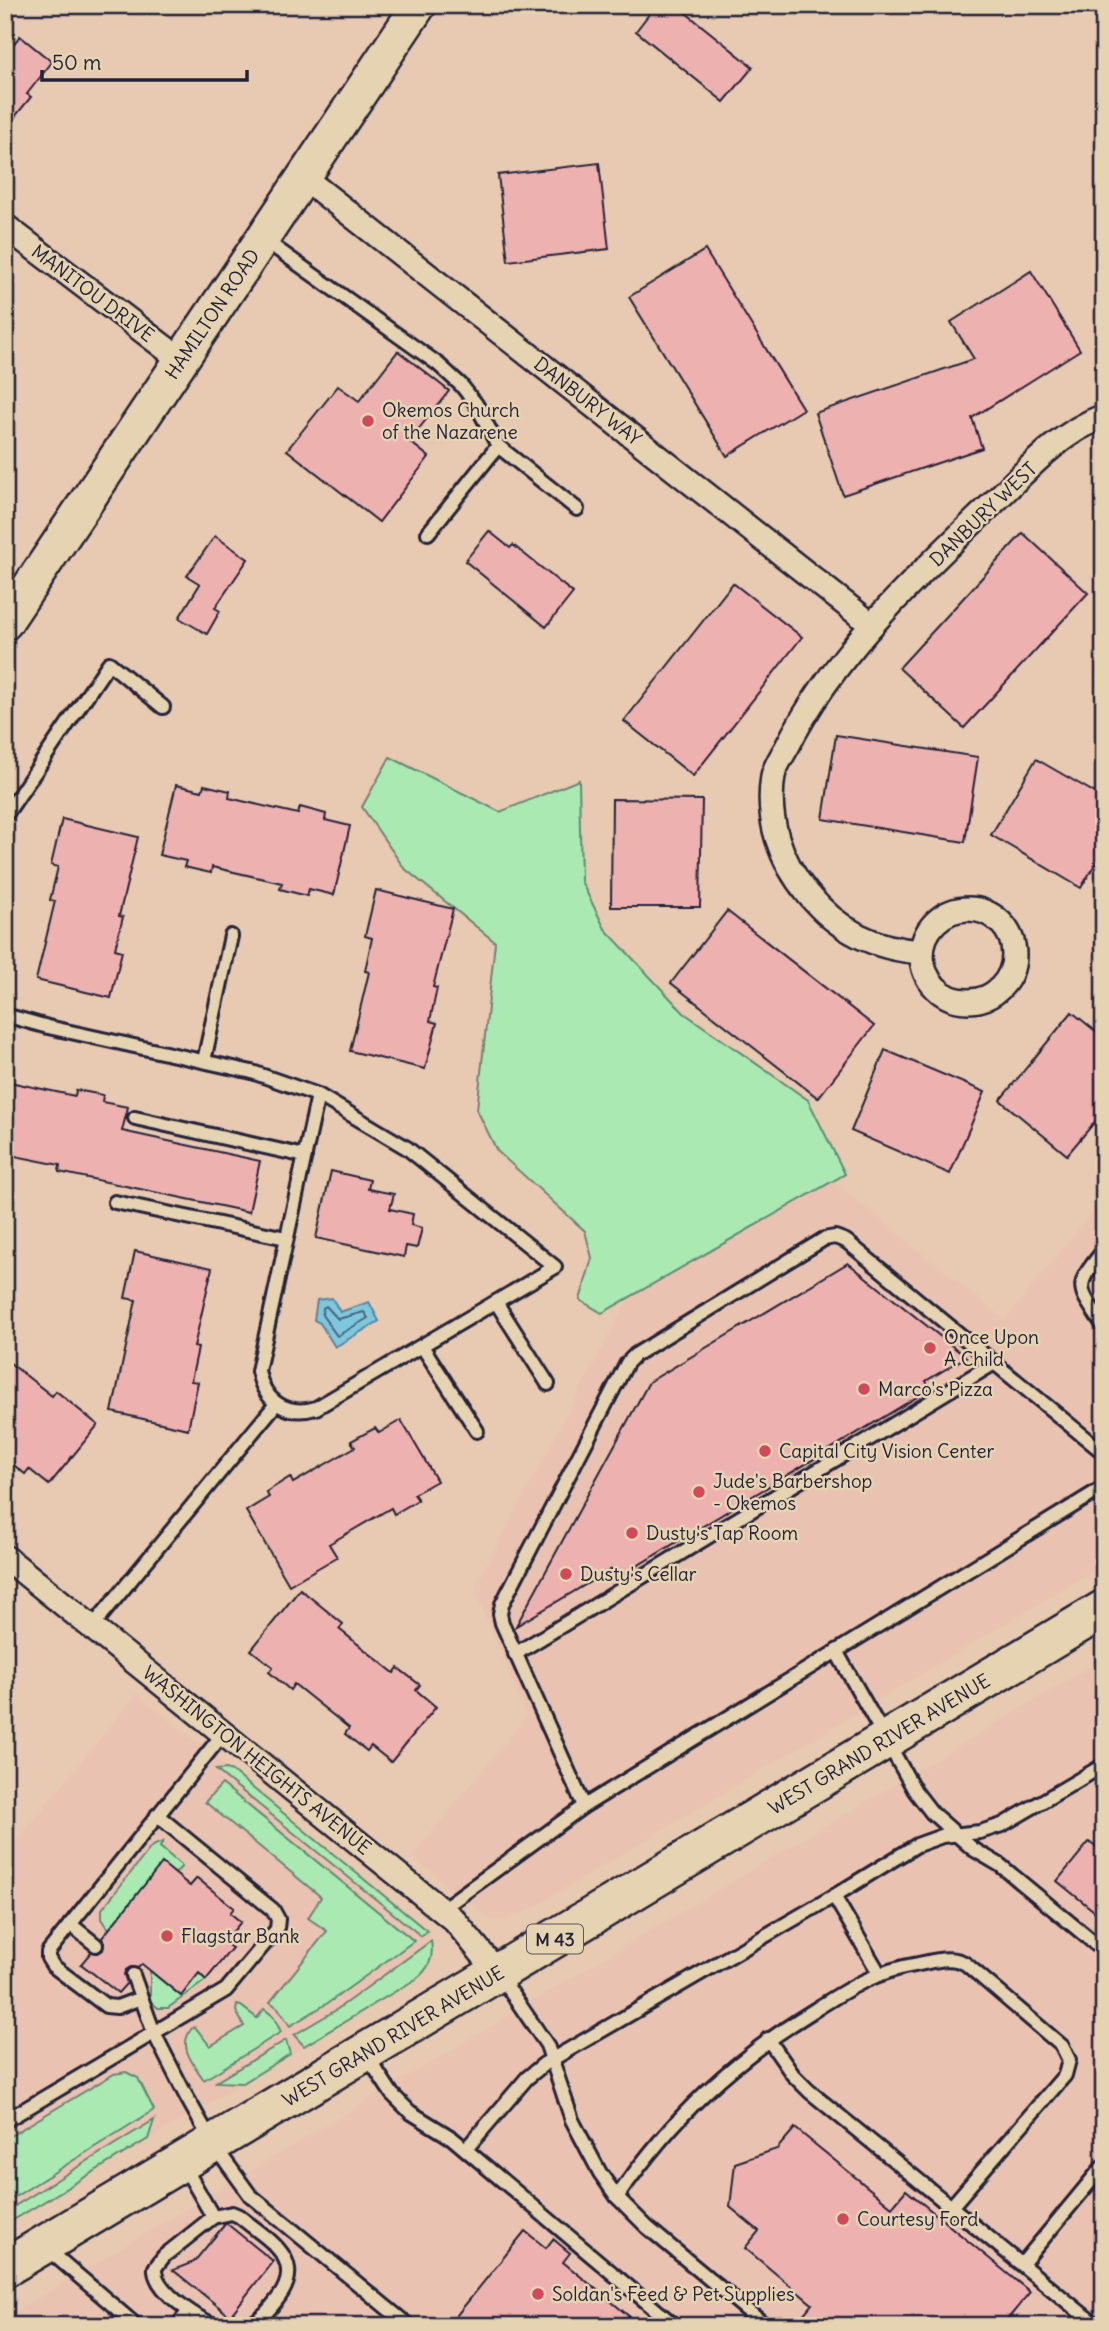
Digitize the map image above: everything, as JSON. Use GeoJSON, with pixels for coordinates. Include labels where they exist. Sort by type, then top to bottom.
{"type":"FeatureCollection","features":[{"type":"Feature","properties":{"kind":"main road","name":"WEST GRAND RIVER AVENUE"},"geometry":{"type":"LineString","coordinates":[[5,2268],[1104,1609]]}},
{"type":"Feature","properties":{"kind":"street","name":"HAMILTON ROAD"},"geometry":{"type":"LineString","coordinates":[[5,623],[419,5]]}},
{"type":"Feature","properties":{"kind":"street","name":"DANBURY WAY"},"geometry":{"type":"LineString","coordinates":[[303,177],[872,625]]}},
{"type":"Feature","properties":{"kind":"street","name":"MANITOU DRIVE"},"geometry":{"type":"LineString","coordinates":[[5,226],[181,360]]}},
{"type":"Feature","properties":{"kind":"street","name":"DANBURY WEST"},"geometry":{"type":"LineString","coordinates":[[922,952],[884,947],[844,929],[826,915],[799,883],[788,866],[775,829],[771,808],[773,773],[811,704],[872,625],[952,542],[1052,448],[1081,426],[1104,416]]}},
{"type":"Feature","properties":{"kind":"street"},"geometry":{"type":"LineString","coordinates":[[974,909],[986,912],[1006,928],[1014,951],[1014,963],[1002,986],[992,994],[981,999],[956,999],[945,994],[927,976],[922,952],[930,928],[939,919],[950,912],[974,909]]}},
{"type":"Feature","properties":{"kind":"street","name":"WASHINGTON HEIGHTS AVENUE"},"geometry":{"type":"LineString","coordinates":[[5,1557],[442,1909],[498,1973]]}},
{"type":"Feature","properties":{"kind":"lane"},"geometry":{"type":"LineString","coordinates":[[262,239],[438,364],[461,385],[476,404],[498,446],[577,509]]}},
{"type":"Feature","properties":{"kind":"lane"},"geometry":{"type":"LineString","coordinates":[[428,533],[498,446]]}},
{"type":"Feature","properties":{"kind":"lane"},"geometry":{"type":"LineString","coordinates":[[5,816],[109,663],[163,707]]}},
{"type":"Feature","properties":{"kind":"lane"},"geometry":{"type":"LineString","coordinates":[[204,1061],[231,936]]}},
{"type":"Feature","properties":{"kind":"lane"},"geometry":{"type":"LineString","coordinates":[[5,1015],[252,1072],[318,1095],[407,1148],[555,1267],[316,1408],[295,1411],[276,1404],[267,1395],[260,1384],[258,1371],[318,1095]]}},
{"type":"Feature","properties":{"kind":"lane"},"geometry":{"type":"LineString","coordinates":[[135,1118],[304,1156]]}},
{"type":"Feature","properties":{"kind":"lane"},"geometry":{"type":"LineString","coordinates":[[115,1202],[286,1238]]}},
{"type":"Feature","properties":{"kind":"lane"},"geometry":{"type":"LineString","coordinates":[[584,1807],[500,1618],[502,1604],[629,1360],[812,1247],[829,1237],[835,1237],[846,1241],[1104,1453]]}},
{"type":"Feature","properties":{"kind":"lane"},"geometry":{"type":"LineString","coordinates":[[1104,1250],[1086,1272],[1082,1284],[1084,1296],[1104,1327]]}},
{"type":"Feature","properties":{"kind":"lane"},"geometry":{"type":"LineString","coordinates":[[496,1302],[548,1384]]}},
{"type":"Feature","properties":{"kind":"lane"},"geometry":{"type":"LineString","coordinates":[[422,1346],[477,1431]]}},
{"type":"Feature","properties":{"kind":"lane"},"geometry":{"type":"LineString","coordinates":[[515,1654],[996,1362]]}},
{"type":"Feature","properties":{"kind":"lane"},"geometry":{"type":"LineString","coordinates":[[92,1627],[276,1404]]}},
{"type":"Feature","properties":{"kind":"lane"},"geometry":{"type":"LineString","coordinates":[[442,1909],[584,1807],[1104,1487]]}},
{"type":"Feature","properties":{"kind":"lane"},"geometry":{"type":"LineString","coordinates":[[836,1651],[923,1803],[954,1834],[979,1854],[1000,1865],[1104,1951]]}},
{"type":"Feature","properties":{"kind":"lane"},"geometry":{"type":"LineString","coordinates":[[141,1998],[117,2007],[106,2006],[53,1966],[48,1952],[223,1734]]}},
{"type":"Feature","properties":{"kind":"lane"},"geometry":{"type":"LineString","coordinates":[[466,2149],[527,2078],[552,2059],[834,1896],[916,1845],[954,1834],[980,1832],[1002,1825],[1104,1765]]}},
{"type":"Feature","properties":{"kind":"lane"},"geometry":{"type":"LineString","coordinates":[[5,2121],[231,1986],[273,1934],[278,1923],[273,1910],[157,1815]]}},
{"type":"Feature","properties":{"kind":"lane"},"geometry":{"type":"LineString","coordinates":[[834,1896],[879,1973]]}},
{"type":"Feature","properties":{"kind":"lane"},"geometry":{"type":"LineString","coordinates":[[70,1924],[96,1945]]}},
{"type":"Feature","properties":{"kind":"lane"},"geometry":{"type":"LineString","coordinates":[[617,2197],[638,2166],[686,2110],[768,2039],[853,1985],[879,1973],[949,1959],[961,1961],[1067,2053],[1069,2060],[1065,2075],[951,2207]]}},
{"type":"Feature","properties":{"kind":"lane"},"geometry":{"type":"LineString","coordinates":[[498,1973],[539,2032],[552,2059],[572,2120],[600,2173],[617,2197],[647,2227],[766,2326]]}},
{"type":"Feature","properties":{"kind":"lane"},"geometry":{"type":"LineString","coordinates":[[133,1975],[154,2033],[213,2144],[250,2195],[409,2326]]}},
{"type":"Feature","properties":{"kind":"lane"},"geometry":{"type":"LineString","coordinates":[[768,2039],[793,2075],[809,2091],[1097,2326]]}},
{"type":"Feature","properties":{"kind":"lane"},"geometry":{"type":"LineString","coordinates":[[365,2053],[399,2103],[466,2149],[675,2326]]}},
{"type":"Feature","properties":{"kind":"lane"},"geometry":{"type":"LineString","coordinates":[[182,2163],[213,2217]]}},
{"type":"Feature","properties":{"kind":"lane"},"geometry":{"type":"LineString","coordinates":[[1021,2264],[1104,2165]]}},
{"type":"Feature","properties":{"kind":"lane"},"geometry":{"type":"LineString","coordinates":[[217,2326],[189,2311],[160,2286],[155,2268],[164,2256],[213,2217],[225,2213],[239,2216],[282,2252],[288,2262],[288,2279],[282,2293],[263,2317],[247,2326]]}},
{"type":"Feature","properties":{"kind":"lane"},"geometry":{"type":"LineString","coordinates":[[43,2246],[137,2326]]}},
{"type":"Feature","properties":{"kind":"lane"},"geometry":{"type":"LineString","coordinates":[[177,2326],[189,2311]]}},
{"type":"Feature","properties":{"kind":"shaded area"},"geometry":{"type":"Polygon","coordinates":[[[736,1104],[1005,1320],[1104,1198],[1104,1564],[539,1904],[501,1920],[489,1918],[412,1857],[527,1716],[478,1597],[477,1584],[652,1255],[736,1104]]]}},
{"type":"Feature","properties":{"kind":"shaded area"},"geometry":{"type":"Polygon","coordinates":[[[1104,1659],[1104,2326],[5,2326],[5,2318],[1104,1659]]]}},
{"type":"Feature","properties":{"kind":"shaded area"},"geometry":{"type":"Polygon","coordinates":[[[137,1694],[422,1925],[429,1934],[432,1956],[429,1966],[416,1979],[5,2225],[5,1855],[137,1694]]]}},
{"type":"Feature","properties":{"kind":"green space"},"geometry":{"type":"Polygon","coordinates":[[[390,757],[500,812],[579,780],[581,881],[605,929],[684,1013],[808,1100],[845,1174],[602,1313],[580,1300],[592,1258],[585,1231],[497,1151],[477,1110],[495,942],[404,868],[362,807],[390,757]]]}},
{"type":"Feature","properties":{"kind":"green space"},"geometry":{"type":"Polygon","coordinates":[[[216,1770],[232,1771],[427,1931],[421,1936],[216,1770]]]}},
{"type":"Feature","properties":{"kind":"green space"},"geometry":{"type":"Polygon","coordinates":[[[222,1784],[414,1941],[331,2001],[290,2026],[278,2008],[270,2002],[327,1931],[308,1918],[321,1897],[205,1802],[222,1784]]]}},
{"type":"Feature","properties":{"kind":"green space"},"geometry":{"type":"Polygon","coordinates":[[[163,1842],[160,1847],[182,1866],[175,1874],[162,1864],[109,1929],[102,1919],[102,1909],[152,1846],[163,1842]]]}},
{"type":"Feature","properties":{"kind":"green space"},"geometry":{"type":"Polygon","coordinates":[[[431,1941],[430,1963],[416,1979],[304,2046],[294,2035],[336,2010],[431,1941]]]}},
{"type":"Feature","properties":{"kind":"green space"},"geometry":{"type":"Polygon","coordinates":[[[150,1971],[180,1995],[199,1973],[206,1980],[168,2008],[158,2008],[150,2001],[150,1971]]]}},
{"type":"Feature","properties":{"kind":"green space"},"geometry":{"type":"Polygon","coordinates":[[[237,2005],[257,2018],[264,2009],[273,2016],[281,2032],[204,2080],[188,2055],[188,2035],[195,2027],[210,2046],[244,2026],[236,2011],[237,2005]]]}},
{"type":"Feature","properties":{"kind":"green space"},"geometry":{"type":"Polygon","coordinates":[[[286,2040],[290,2054],[243,2083],[216,2082],[286,2040]]]}},
{"type":"Feature","properties":{"kind":"green space"},"geometry":{"type":"Polygon","coordinates":[[[126,2072],[138,2078],[154,2110],[5,2203],[5,2139],[114,2074],[126,2072]]]}},
{"type":"Feature","properties":{"kind":"green space"},"geometry":{"type":"Polygon","coordinates":[[[154,2120],[148,2139],[5,2225],[5,2212],[154,2120]]]}},
{"type":"Feature","properties":{"kind":"water"},"geometry":{"type":"Polygon","coordinates":[[[332,1298],[340,1312],[369,1302],[379,1321],[335,1347],[320,1323],[314,1320],[317,1300],[332,1298]]]}},
{"type":"Feature","properties":{"kind":"building"},"geometry":{"type":"Polygon","coordinates":[[[656,5],[676,5],[753,67],[724,102],[636,31],[656,5]]]}},
{"type":"Feature","properties":{"kind":"building"},"geometry":{"type":"Polygon","coordinates":[[[20,36],[52,62],[27,94],[31,97],[5,129],[5,55],[20,36]]]}},
{"type":"Feature","properties":{"kind":"building"},"geometry":{"type":"Polygon","coordinates":[[[599,163],[609,249],[508,261],[498,175],[599,163]]]}},
{"type":"Feature","properties":{"kind":"building"},"geometry":{"type":"Polygon","coordinates":[[[705,250],[803,409],[727,456],[629,297],[705,250]]]}},
{"type":"Feature","properties":{"kind":"building"},"geometry":{"type":"Polygon","coordinates":[[[1031,271],[1080,350],[972,418],[982,448],[843,495],[815,413],[974,359],[951,322],[1031,271]]]}},
{"type":"Feature","properties":{"kind":"building","name":"Okemos Church of the Nazarene"},"geometry":{"type":"Polygon","coordinates":[[[398,351],[449,391],[409,441],[429,457],[379,522],[287,450],[338,386],[359,401],[398,351]]]}},
{"type":"Feature","properties":{"kind":"building"},"geometry":{"type":"Polygon","coordinates":[[[489,531],[510,548],[513,545],[573,593],[546,627],[465,561],[489,531]]]}},
{"type":"Feature","properties":{"kind":"building"},"geometry":{"type":"Polygon","coordinates":[[[1023,533],[1088,593],[964,728],[899,668],[1023,533]]]}},
{"type":"Feature","properties":{"kind":"building"},"geometry":{"type":"Polygon","coordinates":[[[215,536],[248,559],[215,608],[220,611],[207,634],[179,618],[200,584],[187,576],[215,536]]]}},
{"type":"Feature","properties":{"kind":"building"},"geometry":{"type":"Polygon","coordinates":[[[733,583],[802,637],[693,776],[624,721],[733,583]]]}},
{"type":"Feature","properties":{"kind":"building"},"geometry":{"type":"Polygon","coordinates":[[[836,735],[978,757],[965,842],[823,819],[836,735]]]}},
{"type":"Feature","properties":{"kind":"building"},"geometry":{"type":"Polygon","coordinates":[[[1036,759],[1104,798],[1104,849],[1081,888],[991,835],[1036,759]]]}},
{"type":"Feature","properties":{"kind":"building"},"geometry":{"type":"Polygon","coordinates":[[[176,785],[202,791],[204,785],[230,791],[229,798],[298,814],[300,807],[326,814],[325,820],[350,826],[334,895],[309,889],[307,896],[280,889],[282,883],[212,867],[211,873],[184,867],[186,861],[159,855],[176,785]]]}},
{"type":"Feature","properties":{"kind":"building"},"geometry":{"type":"Polygon","coordinates":[[[612,799],[702,800],[700,907],[611,907],[612,799]]]}},
{"type":"Feature","properties":{"kind":"building"},"geometry":{"type":"Polygon","coordinates":[[[62,819],[138,837],[119,916],[123,917],[115,949],[122,951],[111,998],[36,980],[55,901],[50,900],[58,867],[51,865],[62,819]]]}},
{"type":"Feature","properties":{"kind":"building"},"geometry":{"type":"Polygon","coordinates":[[[376,890],[453,909],[433,987],[437,988],[430,1021],[437,1023],[425,1069],[350,1051],[369,972],[365,971],[372,938],[365,936],[376,890]]]}},
{"type":"Feature","properties":{"kind":"building"},"geometry":{"type":"Polygon","coordinates":[[[727,911],[874,1026],[818,1098],[671,983],[727,911]]]}},
{"type":"Feature","properties":{"kind":"building"},"geometry":{"type":"Polygon","coordinates":[[[1072,1012],[1104,1038],[1104,1111],[1067,1155],[1000,1100],[1072,1012]]]}},
{"type":"Feature","properties":{"kind":"building"},"geometry":{"type":"Polygon","coordinates":[[[885,1050],[985,1092],[950,1174],[851,1131],[885,1050]]]}},
{"type":"Feature","properties":{"kind":"building"},"geometry":{"type":"Polygon","coordinates":[[[5,1081],[75,1096],[76,1090],[103,1095],[102,1102],[128,1107],[122,1131],[260,1161],[249,1212],[59,1172],[60,1165],[5,1154],[5,1081]]]}},
{"type":"Feature","properties":{"kind":"building"},"geometry":{"type":"Polygon","coordinates":[[[331,1171],[370,1180],[368,1189],[394,1194],[390,1209],[413,1214],[411,1225],[422,1228],[417,1248],[406,1246],[404,1257],[316,1238],[331,1171]]]}},
{"type":"Feature","properties":{"kind":"building"},"geometry":{"type":"Polygon","coordinates":[[[135,1251],[212,1268],[194,1347],[198,1348],[191,1381],[198,1382],[188,1429],[112,1412],[136,1300],[125,1298],[135,1251]]]}},
{"type":"Feature","properties":{"kind":"building"},"geometry":{"type":"Polygon","coordinates":[[[848,1263],[966,1357],[926,1381],[930,1389],[617,1578],[612,1569],[516,1626],[649,1382],[848,1263]]]}},
{"type":"Feature","properties":{"kind":"building"},"geometry":{"type":"Polygon","coordinates":[[[5,1359],[52,1396],[56,1391],[98,1425],[49,1485],[29,1469],[25,1474],[5,1458],[5,1359]]]}},
{"type":"Feature","properties":{"kind":"building"},"geometry":{"type":"Polygon","coordinates":[[[401,1420],[437,1481],[414,1494],[418,1500],[394,1514],[391,1508],[329,1544],[337,1557],[289,1585],[246,1511],[269,1497],[266,1492],[290,1477],[293,1483],[355,1447],[351,1441],[375,1428],[379,1433],[401,1420]]]}},
{"type":"Feature","properties":{"kind":"building"},"geometry":{"type":"Polygon","coordinates":[[[300,1589],[343,1624],[339,1629],[394,1673],[398,1668],[420,1685],[416,1690],[436,1707],[391,1762],[371,1746],[367,1751],[345,1734],[349,1728],[294,1684],[290,1690],[269,1672],[273,1667],[251,1650],[300,1589]]]}},
{"type":"Feature","properties":{"kind":"building"},"geometry":{"type":"Polygon","coordinates":[[[1089,1842],[1104,1853],[1104,1919],[1057,1881],[1089,1842]]]}},
{"type":"Feature","properties":{"kind":"building","name":"Flagstar Bank"},"geometry":{"type":"Polygon","coordinates":[[[162,1863],[190,1886],[197,1878],[234,1908],[230,1913],[241,1922],[224,1942],[232,1948],[206,1980],[199,1973],[181,1996],[142,1964],[138,1968],[131,1967],[126,1970],[124,1974],[127,1983],[118,1993],[81,1964],[91,1952],[98,1953],[103,1950],[102,1938],[162,1863]]]}},
{"type":"Feature","properties":{"kind":"building","name":"Courtesy Ford"},"geometry":{"type":"Polygon","coordinates":[[[795,2128],[892,2207],[906,2190],[1030,2292],[1002,2326],[794,2326],[812,2304],[745,2248],[759,2231],[730,2207],[735,2163],[777,2149],[795,2128]]]}},
{"type":"Feature","properties":{"kind":"building"},"geometry":{"type":"Polygon","coordinates":[[[226,2223],[273,2261],[230,2316],[173,2270],[194,2262],[226,2223]]]}},
{"type":"Feature","properties":{"kind":"building","name":"Soldan's Feed & Pet Supplies"},"geometry":{"type":"Polygon","coordinates":[[[525,2231],[546,2248],[553,2239],[570,2253],[563,2262],[641,2326],[448,2326],[525,2231]]]}},
{"type":"Feature","properties":{"kind":"place","name":"Okemos Church of the Nazarene"},"geometry":{"type":"Point","coordinates":[368,421]}},
{"type":"Feature","properties":{"kind":"place","name":"Once Upon A Child"},"geometry":{"type":"Point","coordinates":[930,1348]}},
{"type":"Feature","properties":{"kind":"place","name":"Marco's Pizza"},"geometry":{"type":"Point","coordinates":[864,1389]}},
{"type":"Feature","properties":{"kind":"place","name":"Capital City Vision Center"},"geometry":{"type":"Point","coordinates":[765,1451]}},
{"type":"Feature","properties":{"kind":"place","name":"Jude's Barbershop - Okemos"},"geometry":{"type":"Point","coordinates":[699,1492]}},
{"type":"Feature","properties":{"kind":"place","name":"Dusty's Tap Room"},"geometry":{"type":"Point","coordinates":[632,1533]}},
{"type":"Feature","properties":{"kind":"place","name":"Dusty's Cellar"},"geometry":{"type":"Point","coordinates":[566,1574]}},
{"type":"Feature","properties":{"kind":"place","name":"Flagstar Bank"},"geometry":{"type":"Point","coordinates":[167,1936]}},
{"type":"Feature","properties":{"kind":"place","name":"Courtesy Ford"},"geometry":{"type":"Point","coordinates":[843,2219]}},
{"type":"Feature","properties":{"kind":"place","name":"Soldan's Feed & Pet Supplies"},"geometry":{"type":"Point","coordinates":[538,2294]}}]}
